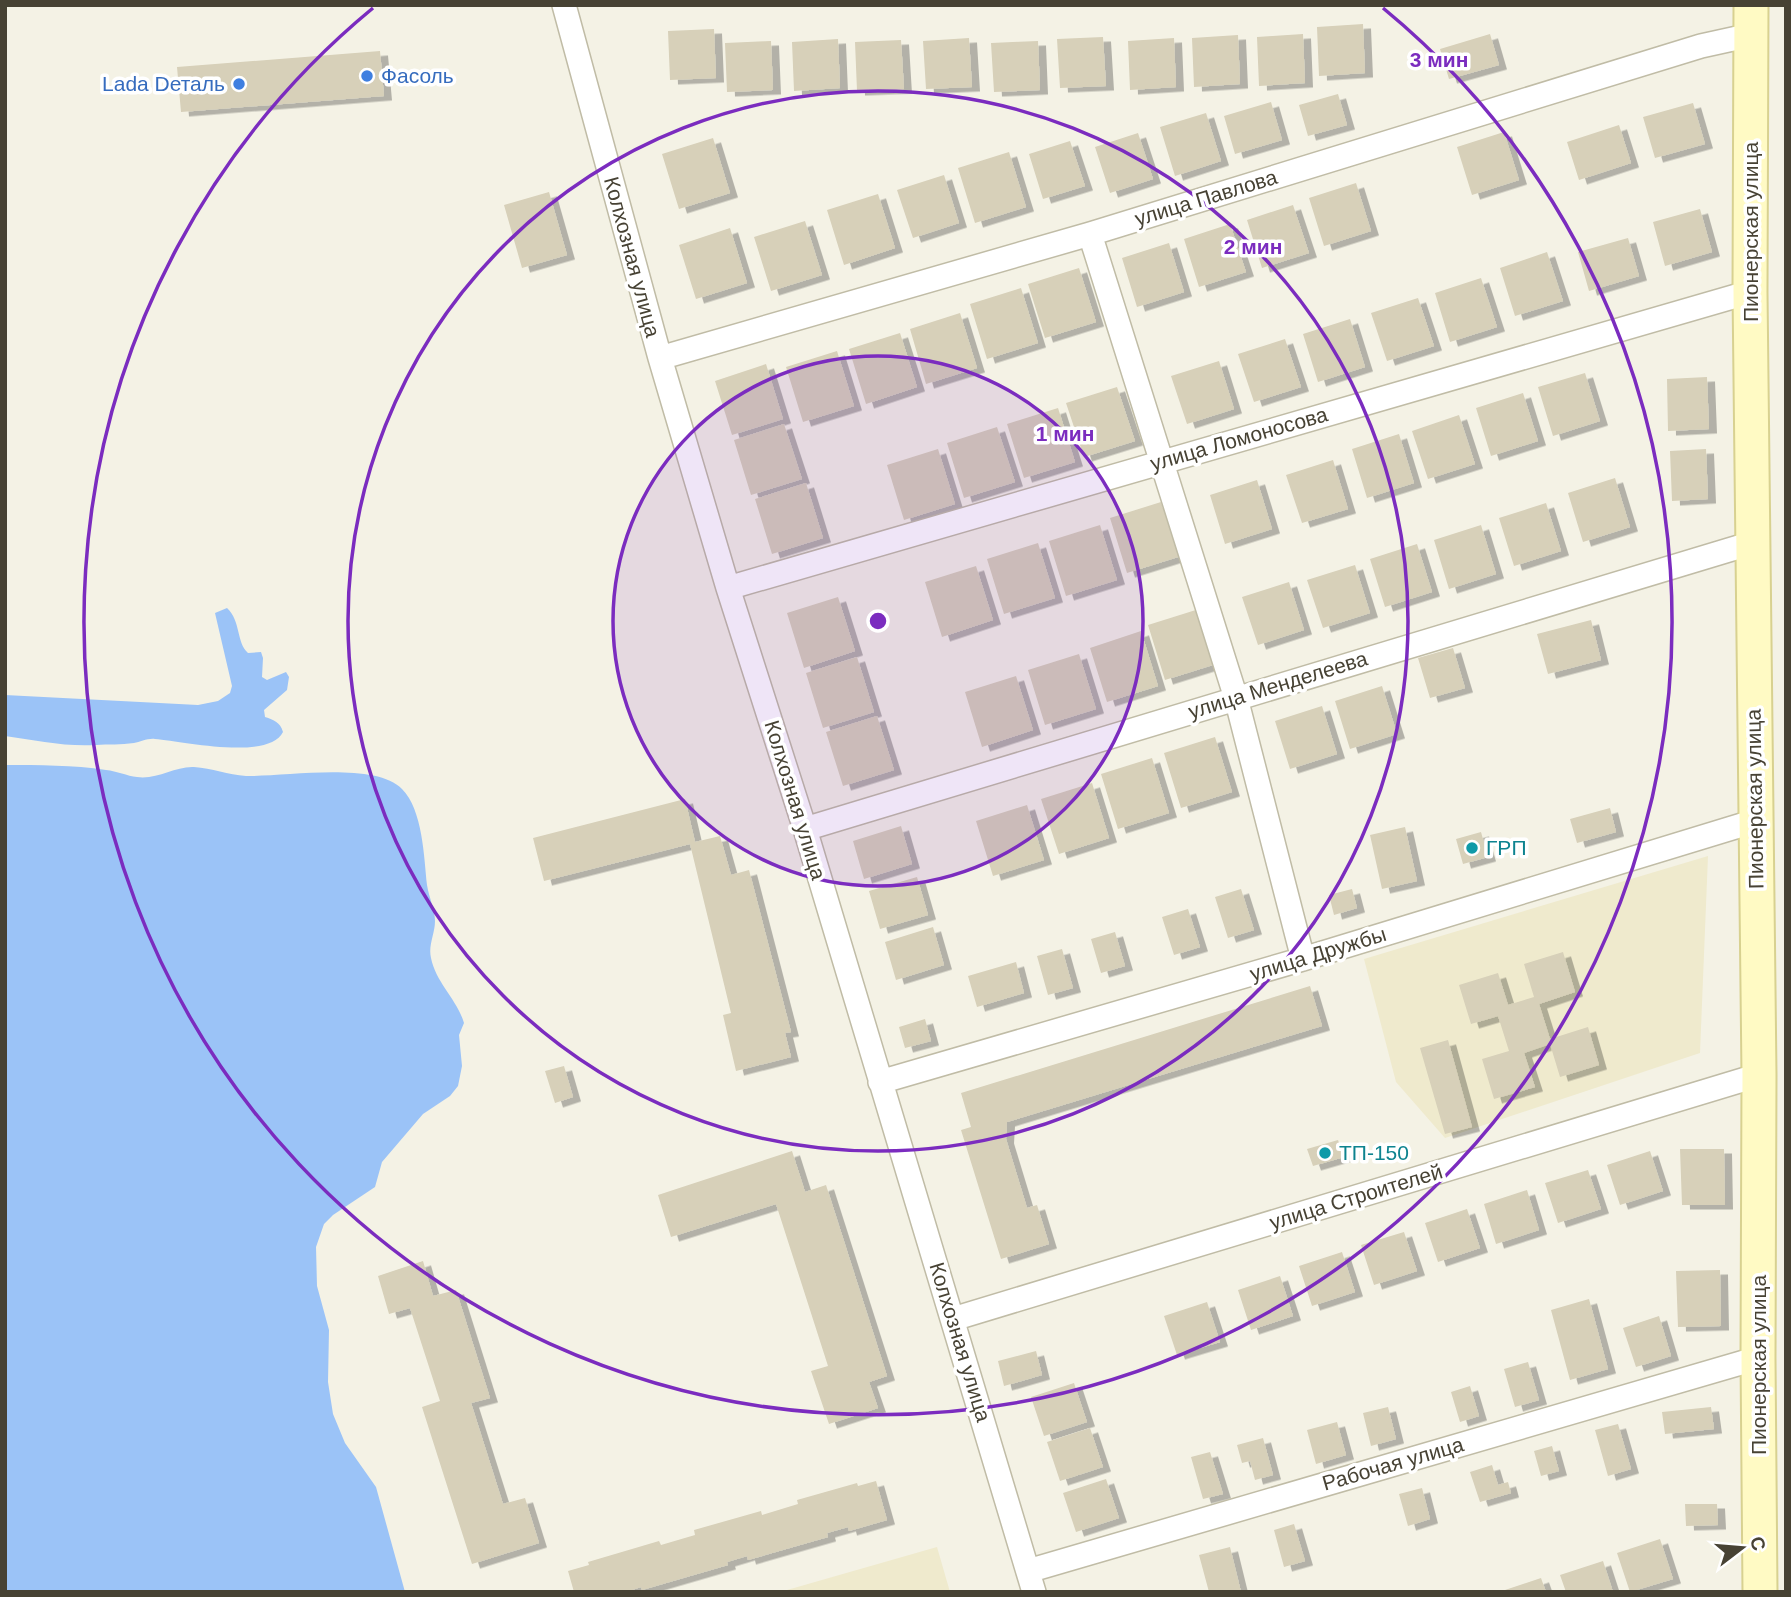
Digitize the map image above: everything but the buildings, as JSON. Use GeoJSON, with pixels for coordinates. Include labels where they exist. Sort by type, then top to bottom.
{"type":"FeatureCollection","features":[{"type":"Feature","properties":{"kind":"street","name":"Колхозная улица"},"geometry":{"type":"LineString","coordinates":[[564,5],[660,358],[728,588],[805,829],[1031,1581]]}},
{"type":"Feature","properties":{"kind":"street","name":"улица Павлова"},"geometry":{"type":"LineString","coordinates":[[660,358],[1090,234],[1701,46],[1751,20]]}},
{"type":"Feature","properties":{"kind":"street","name":"Пионерская улица"},"geometry":{"type":"LineString","coordinates":[[1751,20],[1750,292],[1759,1075],[1760,1592]]}},
{"type":"Feature","properties":{"kind":"street"},"geometry":{"type":"LineString","coordinates":[[1090,234],[1236,698],[1303,959]]}},
{"type":"Feature","properties":{"kind":"street","name":"улица Ломоносова"},"geometry":{"type":"LineString","coordinates":[[728,588],[1750,292]]}},
{"type":"Feature","properties":{"kind":"street","name":"улица Менделеева"},"geometry":{"type":"LineString","coordinates":[[805,829],[1752,543]]}},
{"type":"Feature","properties":{"kind":"street","name":"улица Дружбы"},"geometry":{"type":"LineString","coordinates":[[880,1082],[1303,959],[1755,821]]}},
{"type":"Feature","properties":{"kind":"street","name":"улица Строителей"},"geometry":{"type":"LineString","coordinates":[[953,1319],[1759,1075]]}},
{"type":"Feature","properties":{"kind":"street","name":"Рабочая улица"},"geometry":{"type":"LineString","coordinates":[[1031,1581],[1758,1358]]}},
{"type":"Feature","properties":{"kind":"shaded area"},"geometry":{"type":"Polygon","coordinates":[[[1708,856],[1700,1053],[1445,1138],[1396,1082],[1364,959],[1708,856]]]}},
{"type":"Feature","properties":{"kind":"shaded area"},"geometry":{"type":"Polygon","coordinates":[[[937,1547],[950,1592],[780,1592],[937,1547]]]}},
{"type":"Feature","properties":{"kind":"water"},"geometry":{"type":"Polygon","coordinates":[[[227,608],[235,619],[244,648],[248,653],[261,652],[262,677],[267,680],[286,672],[289,677],[287,690],[264,710],[265,717],[276,722],[283,732],[275,741],[261,746],[243,747],[152,739],[129,744],[84,745],[5,736],[5,695],[198,705],[218,701],[230,693],[232,686],[215,613],[227,608]]]}},
{"type":"Feature","properties":{"kind":"water"},"geometry":{"type":"Polygon","coordinates":[[[5,765],[81,767],[144,777],[194,767],[246,776],[351,773],[389,780],[409,798],[418,821],[427,885],[435,917],[431,958],[437,975],[457,1006],[464,1023],[459,1035],[462,1066],[458,1086],[450,1096],[423,1114],[382,1162],[375,1187],[324,1224],[316,1247],[317,1286],[329,1330],[328,1382],[333,1414],[345,1443],[376,1487],[405,1592],[5,1592],[5,765]]]}},
{"type":"Feature","properties":{"kind":"place","name":"Фасоль"},"geometry":{"type":"Point","coordinates":[367,76]}},
{"type":"Feature","properties":{"kind":"place","name":"Lada Dеталь"},"geometry":{"type":"Point","coordinates":[239,84]}},
{"type":"Feature","properties":{"kind":"place","name":"ГРП"},"geometry":{"type":"Point","coordinates":[1472,848]}},
{"type":"Feature","properties":{"kind":"place","name":"ТП-150"},"geometry":{"type":"Point","coordinates":[1325,1153]}}]}
